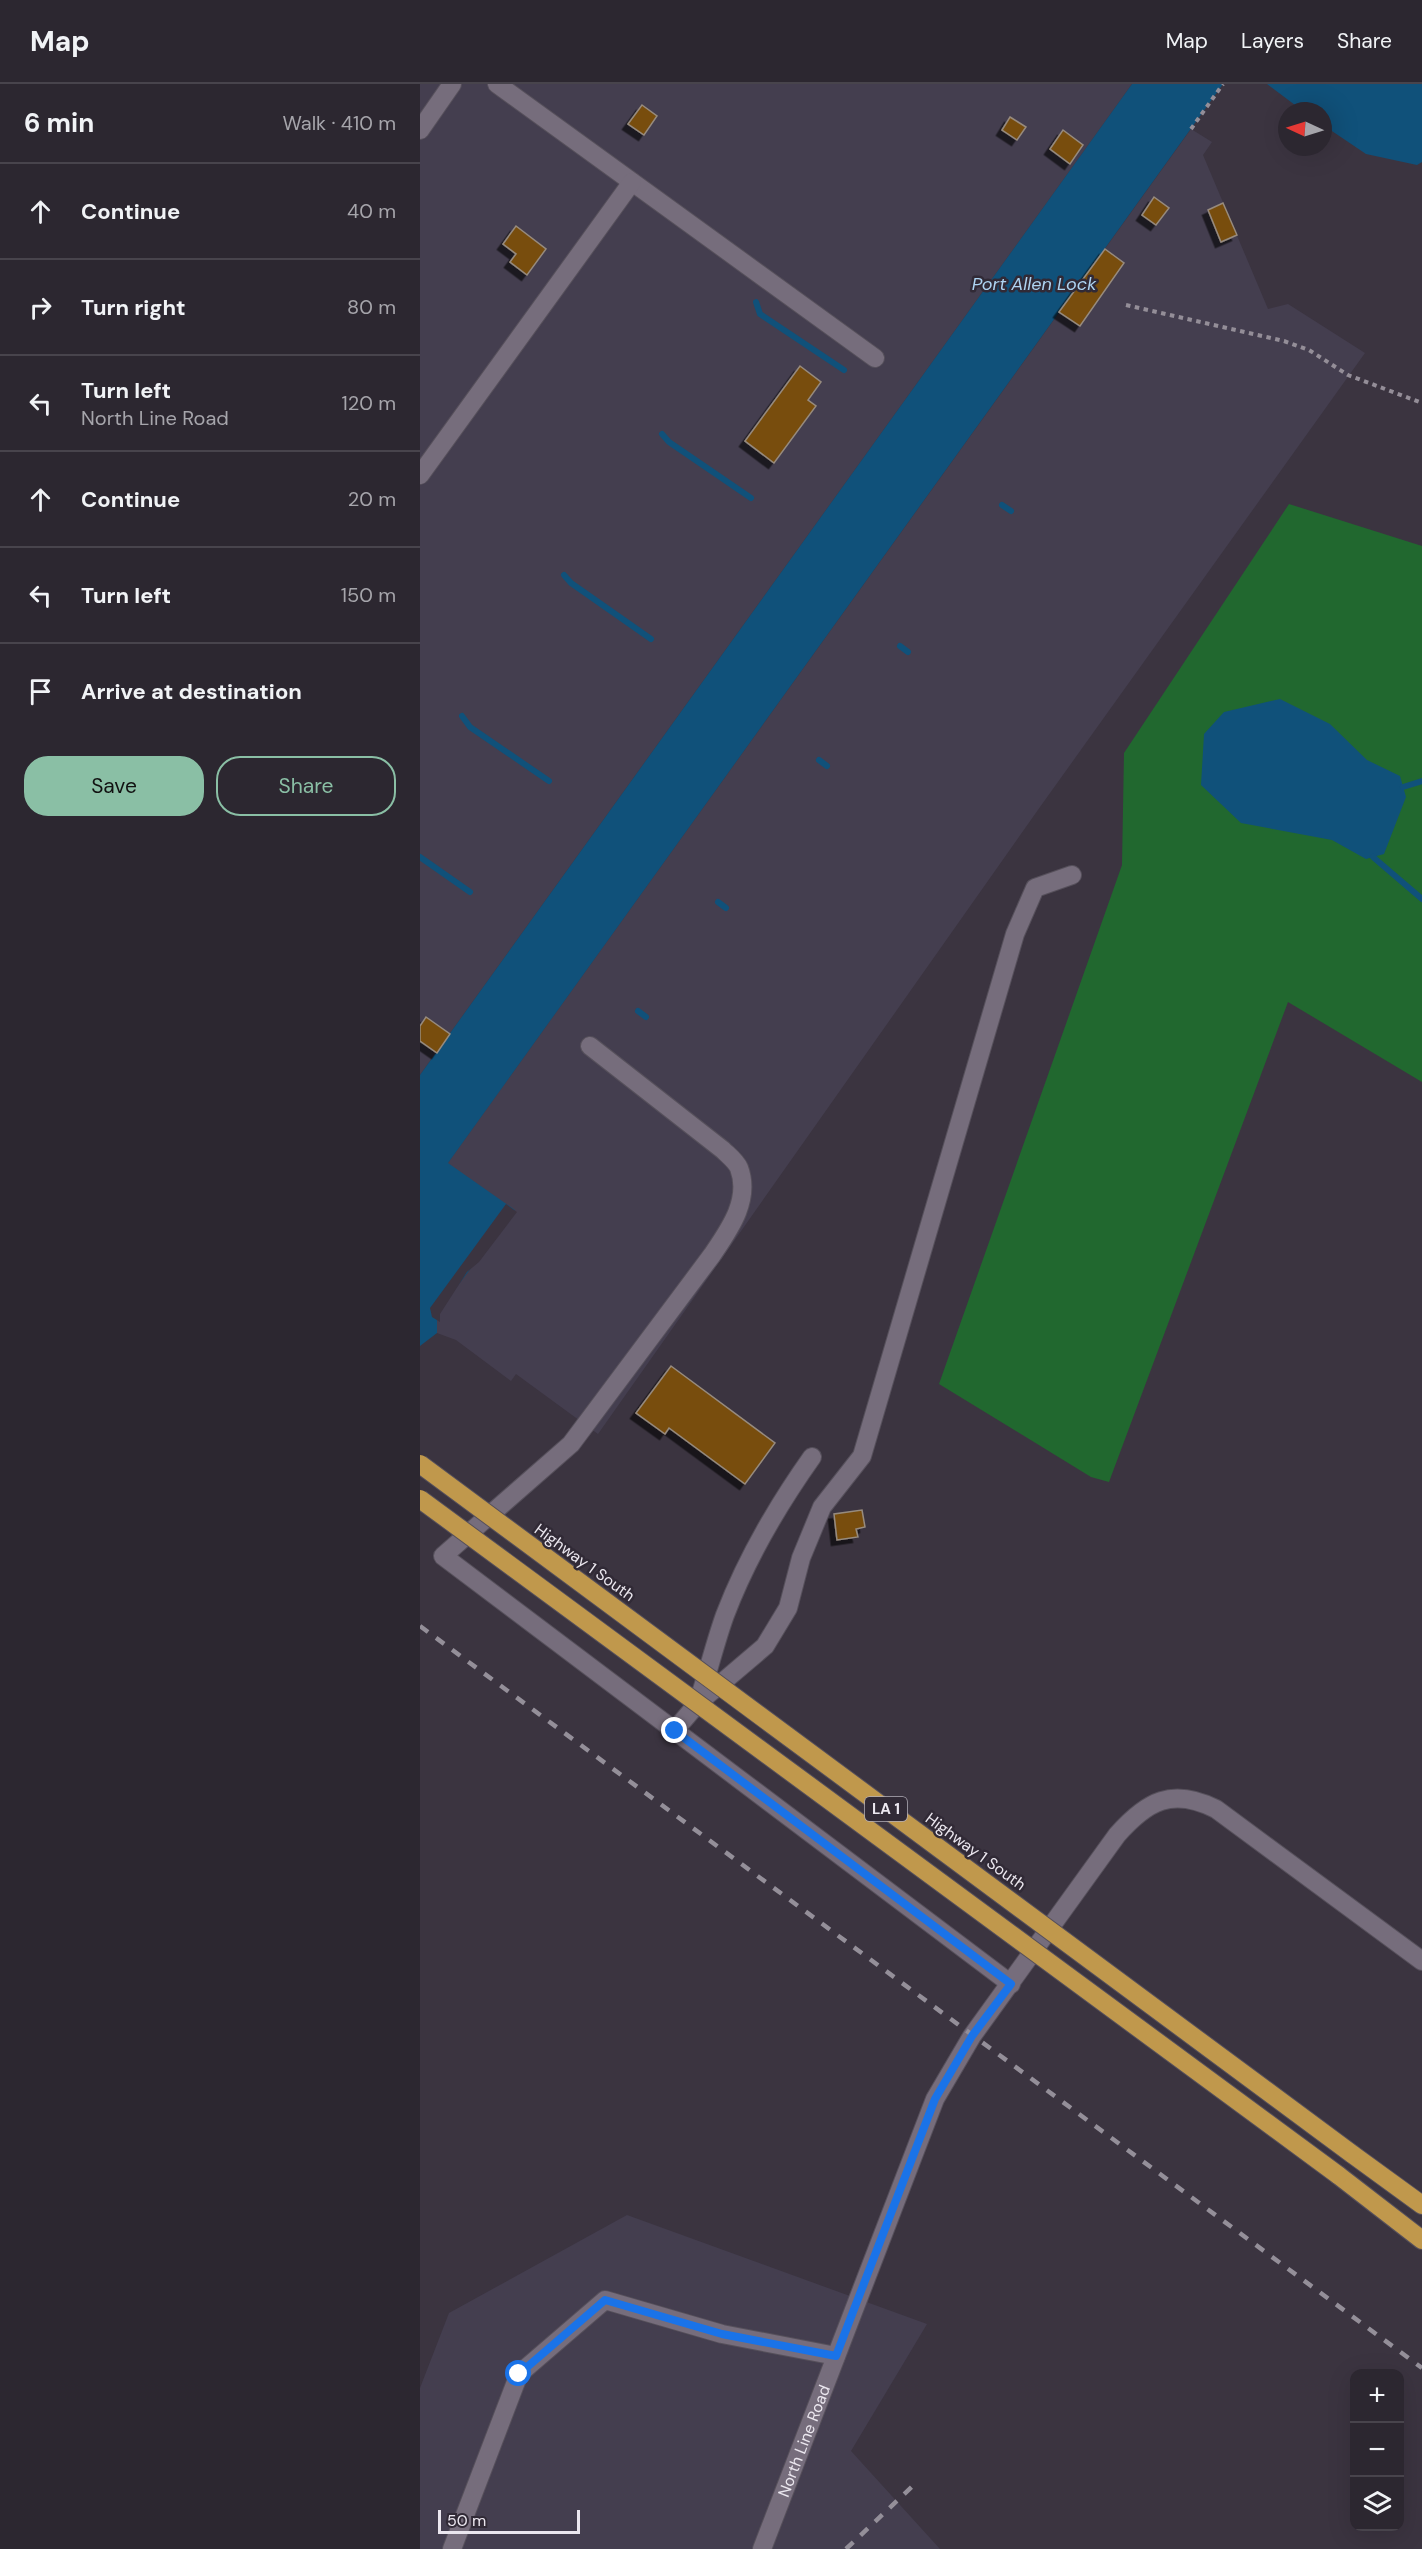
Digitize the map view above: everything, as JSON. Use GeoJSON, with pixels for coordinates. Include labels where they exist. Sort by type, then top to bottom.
{"type":"FeatureCollection","features":[{"type":"Feature","properties":{"kind":"highway","name":"Highway 1 South"},"geometry":{"type":"LineString","coordinates":[[420,1464],[1422,2205]]}},
{"type":"Feature","properties":{"kind":"highway"},"geometry":{"type":"LineString","coordinates":[[420,1498],[1338,2175],[1422,2240]]}},
{"type":"Feature","properties":{"kind":"street"},"geometry":{"type":"LineString","coordinates":[[420,130],[452,84]]}},
{"type":"Feature","properties":{"kind":"street"},"geometry":{"type":"LineString","coordinates":[[497,84],[875,358]]}},
{"type":"Feature","properties":{"kind":"street"},"geometry":{"type":"LineString","coordinates":[[420,476],[632,182]]}},
{"type":"Feature","properties":{"kind":"street"},"geometry":{"type":"LineString","coordinates":[[675,1731],[698,1703],[765,1646],[788,1608],[801,1558],[822,1507],[862,1456],[1015,934],[1035,888],[1071,875]]}},
{"type":"Feature","properties":{"kind":"street"},"geometry":{"type":"LineString","coordinates":[[590,1046],[723,1150],[739,1166],[743,1195],[731,1227],[712,1255],[571,1444],[443,1556],[1011,1984]]}},
{"type":"Feature","properties":{"kind":"street"},"geometry":{"type":"LineString","coordinates":[[698,1703],[726,1613],[763,1536],[790,1488],[812,1457]]}},
{"type":"Feature","properties":{"kind":"street","name":"North Line Road"},"geometry":{"type":"LineString","coordinates":[[762,2549],[935,2099],[972,2036],[1117,1835],[1137,1812],[1149,1805],[1173,1799],[1202,1802],[1216,1809],[1422,1961]]}},
{"type":"Feature","properties":{"kind":"street"},"geometry":{"type":"LineString","coordinates":[[452,2549],[519,2374],[605,2300],[722,2334],[836,2356]]}},
{"type":"Feature","properties":{"kind":"path"},"geometry":{"type":"LineString","coordinates":[[1191,129],[1223,84]]}},
{"type":"Feature","properties":{"kind":"path"},"geometry":{"type":"LineString","coordinates":[[1126,305],[1284,341],[1309,350],[1348,375],[1422,403]]}},
{"type":"Feature","properties":{"kind":"shaded area","name":"Port Allen Lock"},"geometry":{"type":"Polygon","coordinates":[[[420,84],[1132,84],[420,1075],[420,84]]]}},
{"type":"Feature","properties":{"kind":"shaded area","name":"Port Allen Lock"},"geometry":{"type":"Polygon","coordinates":[[[1191,129],[1212,142],[1203,155],[1268,309],[1288,304],[1365,353],[1040,807],[598,1434],[516,1374],[511,1381],[456,1340],[437,1333],[437,1313],[514,1211],[447,1164],[1191,129]]]}},
{"type":"Feature","properties":{"kind":"shaded area"},"geometry":{"type":"Polygon","coordinates":[[[627,2215],[927,2324],[851,2451],[940,2549],[420,2549],[420,2388],[449,2313],[627,2215]]]}},
{"type":"Feature","properties":{"kind":"green space"},"geometry":{"type":"Polygon","coordinates":[[[1289,504],[1422,546],[1422,1082],[1288,1002],[1109,1482],[1091,1477],[939,1384],[1122,865],[1124,753],[1289,504]]]}},
{"type":"Feature","properties":{"kind":"water","name":"Port Allen Lock"},"geometry":{"type":"Polygon","coordinates":[[[1132,84],[1223,84],[448,1163],[515,1210],[437,1313],[437,1333],[420,1346],[420,1075],[1132,84]]]}},
{"type":"Feature","properties":{"kind":"water"},"geometry":{"type":"Polygon","coordinates":[[[1267,84],[1422,84],[1422,162],[1417,165],[1366,154],[1332,131],[1332,102],[1291,102],[1267,84]]]}},
{"type":"Feature","properties":{"kind":"water"},"geometry":{"type":"Polygon","coordinates":[[[1280,699],[1330,724],[1367,760],[1400,776],[1406,797],[1384,854],[1366,859],[1332,840],[1241,823],[1201,785],[1204,734],[1224,712],[1280,699]]]}},
{"type":"Feature","properties":{"kind":"pier"},"geometry":{"type":"Polygon","coordinates":[[[506,1204],[517,1212],[479,1262],[467,1272],[440,1314],[440,1322],[432,1317],[430,1308],[506,1204]]]}},
{"type":"Feature","properties":{"kind":"building"},"geometry":{"type":"Polygon","coordinates":[[[642,105],[657,116],[644,135],[628,124],[642,105]]]}},
{"type":"Feature","properties":{"kind":"building"},"geometry":{"type":"Polygon","coordinates":[[[1010,117],[1026,127],[1017,140],[1002,130],[1010,117]]]}},
{"type":"Feature","properties":{"kind":"building"},"geometry":{"type":"Polygon","coordinates":[[[1063,130],[1083,145],[1070,164],[1050,149],[1063,130]]]}},
{"type":"Feature","properties":{"kind":"building"},"geometry":{"type":"Polygon","coordinates":[[[1154,197],[1169,208],[1156,225],[1142,215],[1154,197]]]}},
{"type":"Feature","properties":{"kind":"building"},"geometry":{"type":"Polygon","coordinates":[[[1223,203],[1237,235],[1221,242],[1208,210],[1223,203]]]}},
{"type":"Feature","properties":{"kind":"building"},"geometry":{"type":"Polygon","coordinates":[[[516,226],[546,249],[527,275],[510,262],[516,254],[503,244],[516,226]]]}},
{"type":"Feature","properties":{"kind":"building"},"geometry":{"type":"Polygon","coordinates":[[[1105,249],[1124,263],[1080,326],[1059,312],[1105,249]]]}},
{"type":"Feature","properties":{"kind":"building"},"geometry":{"type":"Polygon","coordinates":[[[800,366],[821,382],[808,400],[816,406],[774,463],[745,441],[800,366]]]}},
{"type":"Feature","properties":{"kind":"building"},"geometry":{"type":"Polygon","coordinates":[[[426,1017],[450,1034],[437,1053],[420,1041],[420,1026],[426,1017]]]}},
{"type":"Feature","properties":{"kind":"building"},"geometry":{"type":"Polygon","coordinates":[[[671,1366],[775,1443],[745,1484],[669,1428],[665,1434],[636,1413],[671,1366]]]}},
{"type":"Feature","properties":{"kind":"building"},"geometry":{"type":"Polygon","coordinates":[[[862,1510],[865,1527],[856,1529],[858,1537],[837,1540],[834,1514],[862,1510]]]}},
{"type":"Feature","properties":{"kind":"waterway"},"geometry":{"type":"LineString","coordinates":[[756,302],[760,314],[844,370]]}},
{"type":"Feature","properties":{"kind":"waterway"},"geometry":{"type":"LineString","coordinates":[[662,434],[669,442],[751,498]]}},
{"type":"Feature","properties":{"kind":"waterway"},"geometry":{"type":"LineString","coordinates":[[1002,505],[1011,511]]}},
{"type":"Feature","properties":{"kind":"waterway"},"geometry":{"type":"LineString","coordinates":[[564,575],[571,583],[651,639]]}},
{"type":"Feature","properties":{"kind":"waterway"},"geometry":{"type":"LineString","coordinates":[[900,646],[908,652]]}},
{"type":"Feature","properties":{"kind":"waterway"},"geometry":{"type":"LineString","coordinates":[[462,716],[470,727],[549,781]]}},
{"type":"Feature","properties":{"kind":"waterway"},"geometry":{"type":"LineString","coordinates":[[819,760],[827,766]]}},
{"type":"Feature","properties":{"kind":"waterway"},"geometry":{"type":"LineString","coordinates":[[1403,787],[1422,781]]}},
{"type":"Feature","properties":{"kind":"waterway"},"geometry":{"type":"LineString","coordinates":[[420,857],[470,892]]}},
{"type":"Feature","properties":{"kind":"waterway"},"geometry":{"type":"LineString","coordinates":[[1373,857],[1422,899]]}},
{"type":"Feature","properties":{"kind":"waterway"},"geometry":{"type":"LineString","coordinates":[[718,902],[726,908]]}},
{"type":"Feature","properties":{"kind":"waterway"},"geometry":{"type":"LineString","coordinates":[[638,1011],[646,1017]]}},
{"type":"Feature","properties":{"kind":"railway"},"geometry":{"type":"LineString","coordinates":[[420,1626],[1422,2368]]}},
{"type":"Feature","properties":{"kind":"railway"},"geometry":{"type":"LineString","coordinates":[[846,2549],[917,2482]]}},
{"type":"Feature","properties":{"kind":"route"},"geometry":{"type":"LineString","coordinates":[[519,2374],[605,2300],[722,2334],[836,2356],[935,2099],[972,2036],[1011,1984],[675,1731]]}}]}
